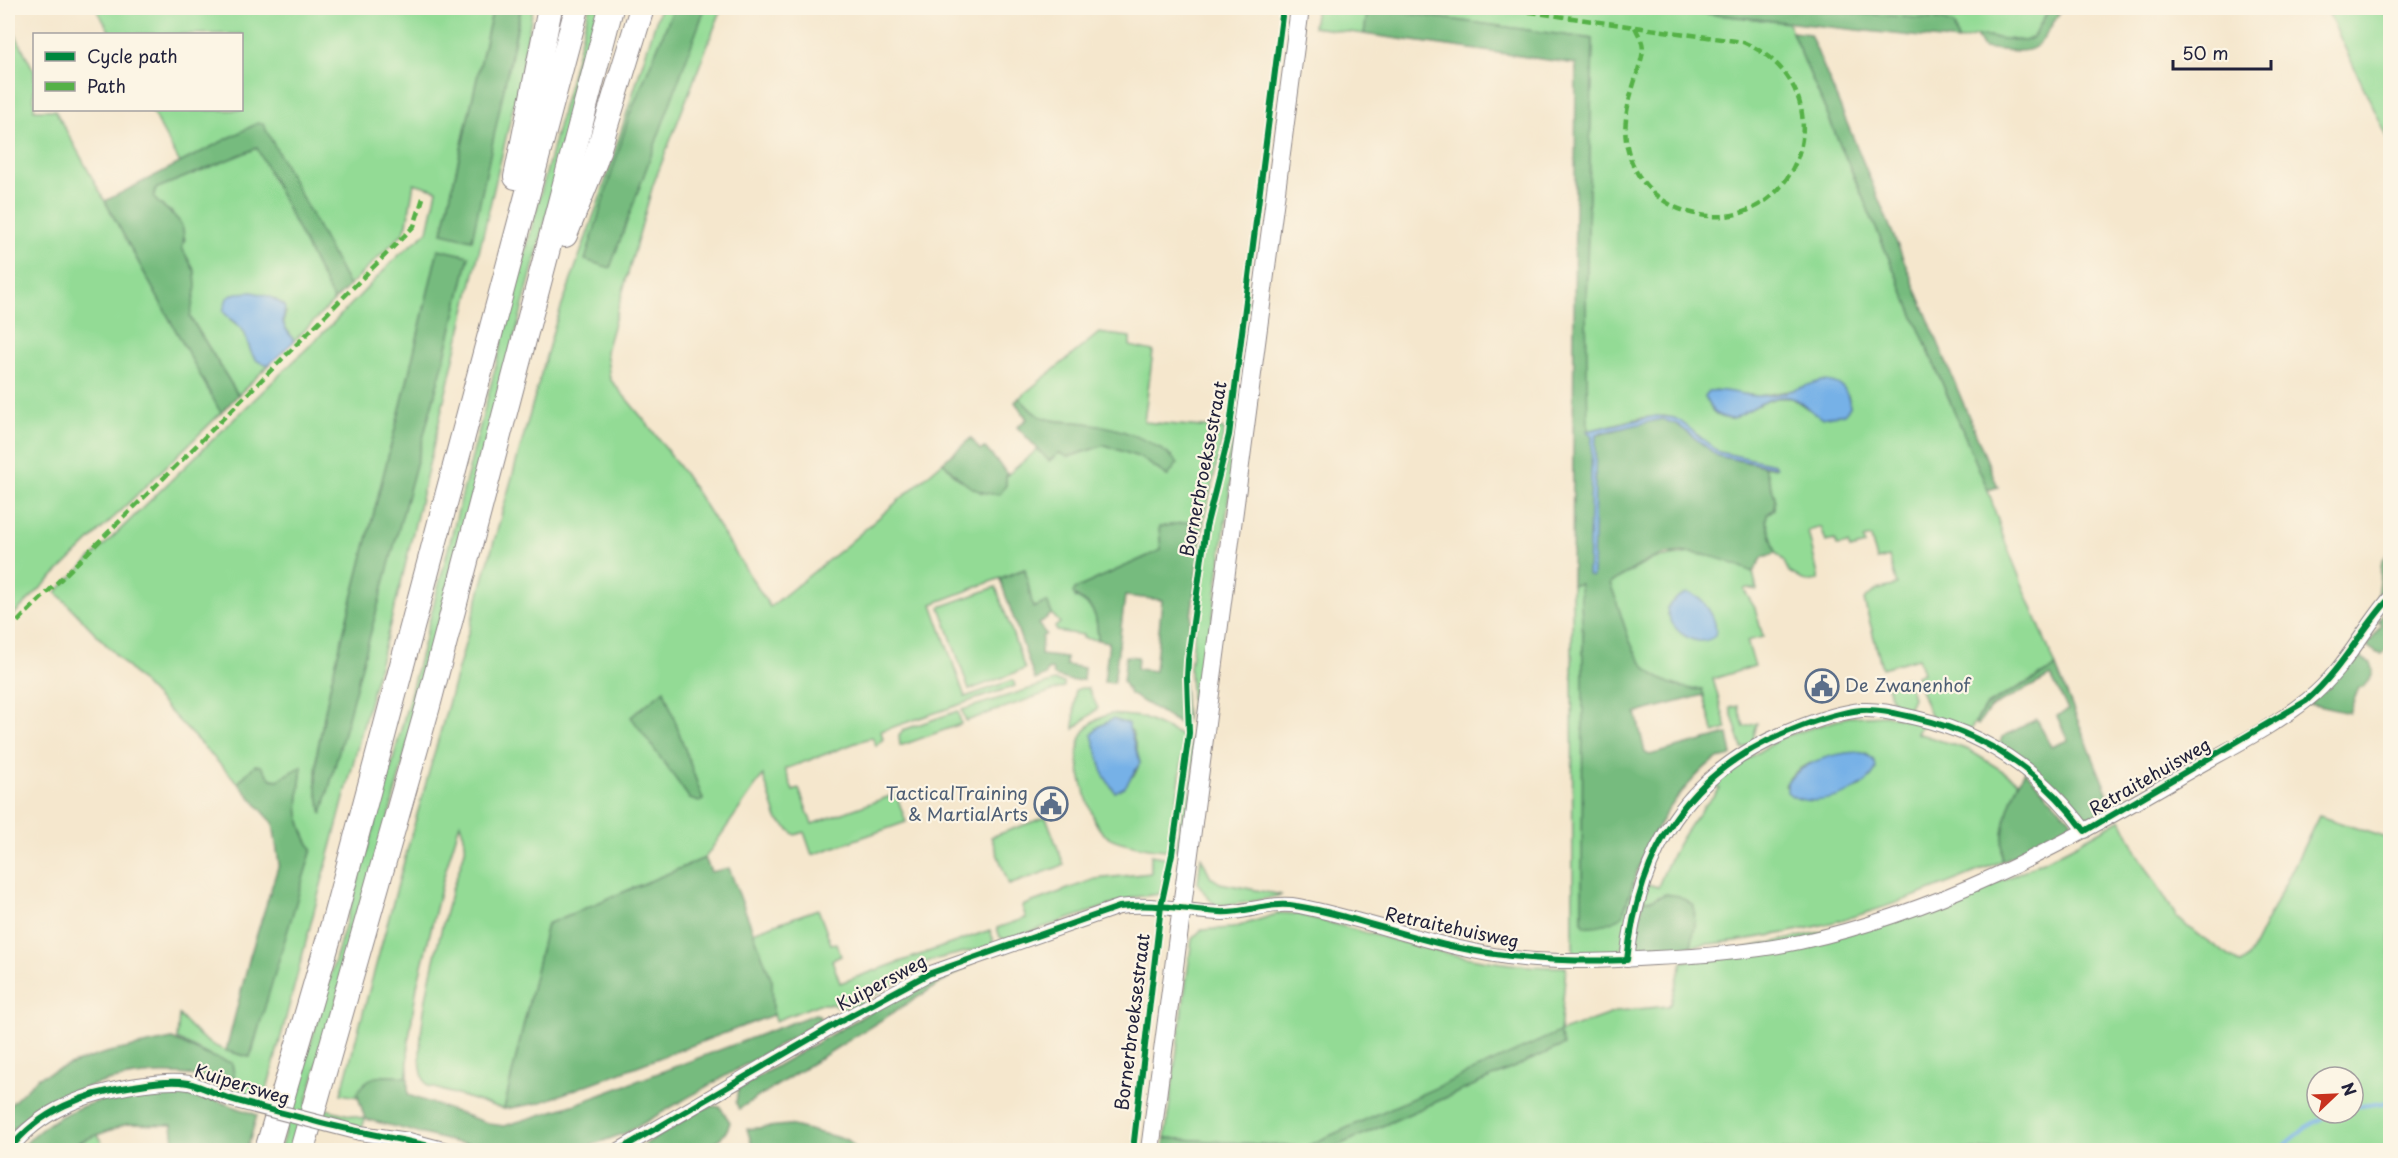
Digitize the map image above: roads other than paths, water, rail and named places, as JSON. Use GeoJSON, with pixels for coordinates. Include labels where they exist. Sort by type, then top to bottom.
{"type":"FeatureCollection","features":[{"type":"Feature","properties":{"kind":"highway"},"geometry":{"type":"LineString","coordinates":[[507,268],[506,219],[536,87],[550,8]]}},
{"type":"Feature","properties":{"kind":"highway"},"geometry":{"type":"LineString","coordinates":[[267,1150],[333,924],[577,8]]}},
{"type":"Feature","properties":{"kind":"highway"},"geometry":{"type":"LineString","coordinates":[[302,1150],[428,706],[611,8]]}},
{"type":"Feature","properties":{"kind":"highway"},"geometry":{"type":"LineString","coordinates":[[528,328],[595,161],[642,8]]}},
{"type":"Feature","properties":{"kind":"main road","name":"Bornerbroeksestraat"},"geometry":{"type":"LineString","coordinates":[[1150,1150],[1300,8]]}},
{"type":"Feature","properties":{"kind":"street","name":"Retraitehuisweg"},"geometry":{"type":"LineString","coordinates":[[1183,908],[1221,913],[1269,905],[1296,906],[1449,946],[1503,956],[1565,961],[1627,960],[1766,947],[1796,943],[1853,929],[1976,884],[2085,831],[2306,701],[2335,673],[2391,598]]}},
{"type":"Feature","properties":{"kind":"street","name":"Retraitehuisweg"},"geometry":{"type":"LineString","coordinates":[[1627,960],[1630,936],[1650,866],[1672,821],[1692,797],[1713,774],[1739,756],[1774,737],[1837,715],[1864,710],[1898,714],[1945,725],[1985,741],[2037,777],[2060,800],[2085,831]]}},
{"type":"Feature","properties":{"kind":"street","name":"Kuipersweg"},"geometry":{"type":"LineString","coordinates":[[619,1150],[841,1021],[928,974],[1119,907],[1146,904],[1183,908]]}},
{"type":"Feature","properties":{"kind":"street","name":"Kuipersweg"},"geometry":{"type":"LineString","coordinates":[[9,1150],[32,1125],[59,1108],[95,1093],[149,1083],[173,1082],[190,1083],[232,1100],[360,1133],[409,1140],[447,1150]]}},
{"type":"Feature","properties":{"kind":"water"},"geometry":{"type":"Polygon","coordinates":[[[253,292],[271,297],[284,305],[283,324],[294,341],[269,365],[256,360],[241,328],[223,311],[227,298],[236,293],[253,292]]]}},
{"type":"Feature","properties":{"kind":"water"},"geometry":{"type":"Polygon","coordinates":[[[1821,381],[1833,382],[1845,390],[1850,407],[1844,414],[1822,418],[1795,399],[1779,397],[1732,419],[1722,417],[1715,412],[1705,396],[1709,391],[1715,390],[1756,396],[1773,395],[1821,381]]]}},
{"type":"Feature","properties":{"kind":"water"},"geometry":{"type":"Polygon","coordinates":[[[1656,416],[1680,421],[1719,452],[1774,464],[1776,467],[1718,456],[1678,425],[1662,419],[1596,434],[1593,576],[1591,577],[1588,575],[1592,436],[1587,431],[1656,416]]]}},
{"type":"Feature","properties":{"kind":"water"},"geometry":{"type":"Polygon","coordinates":[[[1687,593],[1704,603],[1712,616],[1716,629],[1715,636],[1708,640],[1700,641],[1684,636],[1672,623],[1667,608],[1678,597],[1687,593]]]}},
{"type":"Feature","properties":{"kind":"water"},"geometry":{"type":"Polygon","coordinates":[[[1113,719],[1128,724],[1140,763],[1125,787],[1115,792],[1104,776],[1092,735],[1098,727],[1113,719]]]}},
{"type":"Feature","properties":{"kind":"water"},"geometry":{"type":"Polygon","coordinates":[[[1856,752],[1865,754],[1873,760],[1876,767],[1872,776],[1854,790],[1818,801],[1795,798],[1787,792],[1787,782],[1810,764],[1827,757],[1856,752]]]}},
{"type":"Feature","properties":{"kind":"waterway"},"geometry":{"type":"LineString","coordinates":[[2365,1105],[2390,1102]]}},
{"type":"Feature","properties":{"kind":"waterway"},"geometry":{"type":"LineString","coordinates":[[2279,1150],[2310,1125]]}},
{"type":"Feature","properties":{"kind":"place","name":"De Zwanenhof"},"geometry":{"type":"Point","coordinates":[1822,686]}},
{"type":"Feature","properties":{"kind":"place","name":"TacticalTraining & MartialArts"},"geometry":{"type":"Point","coordinates":[1051,804]}}]}
